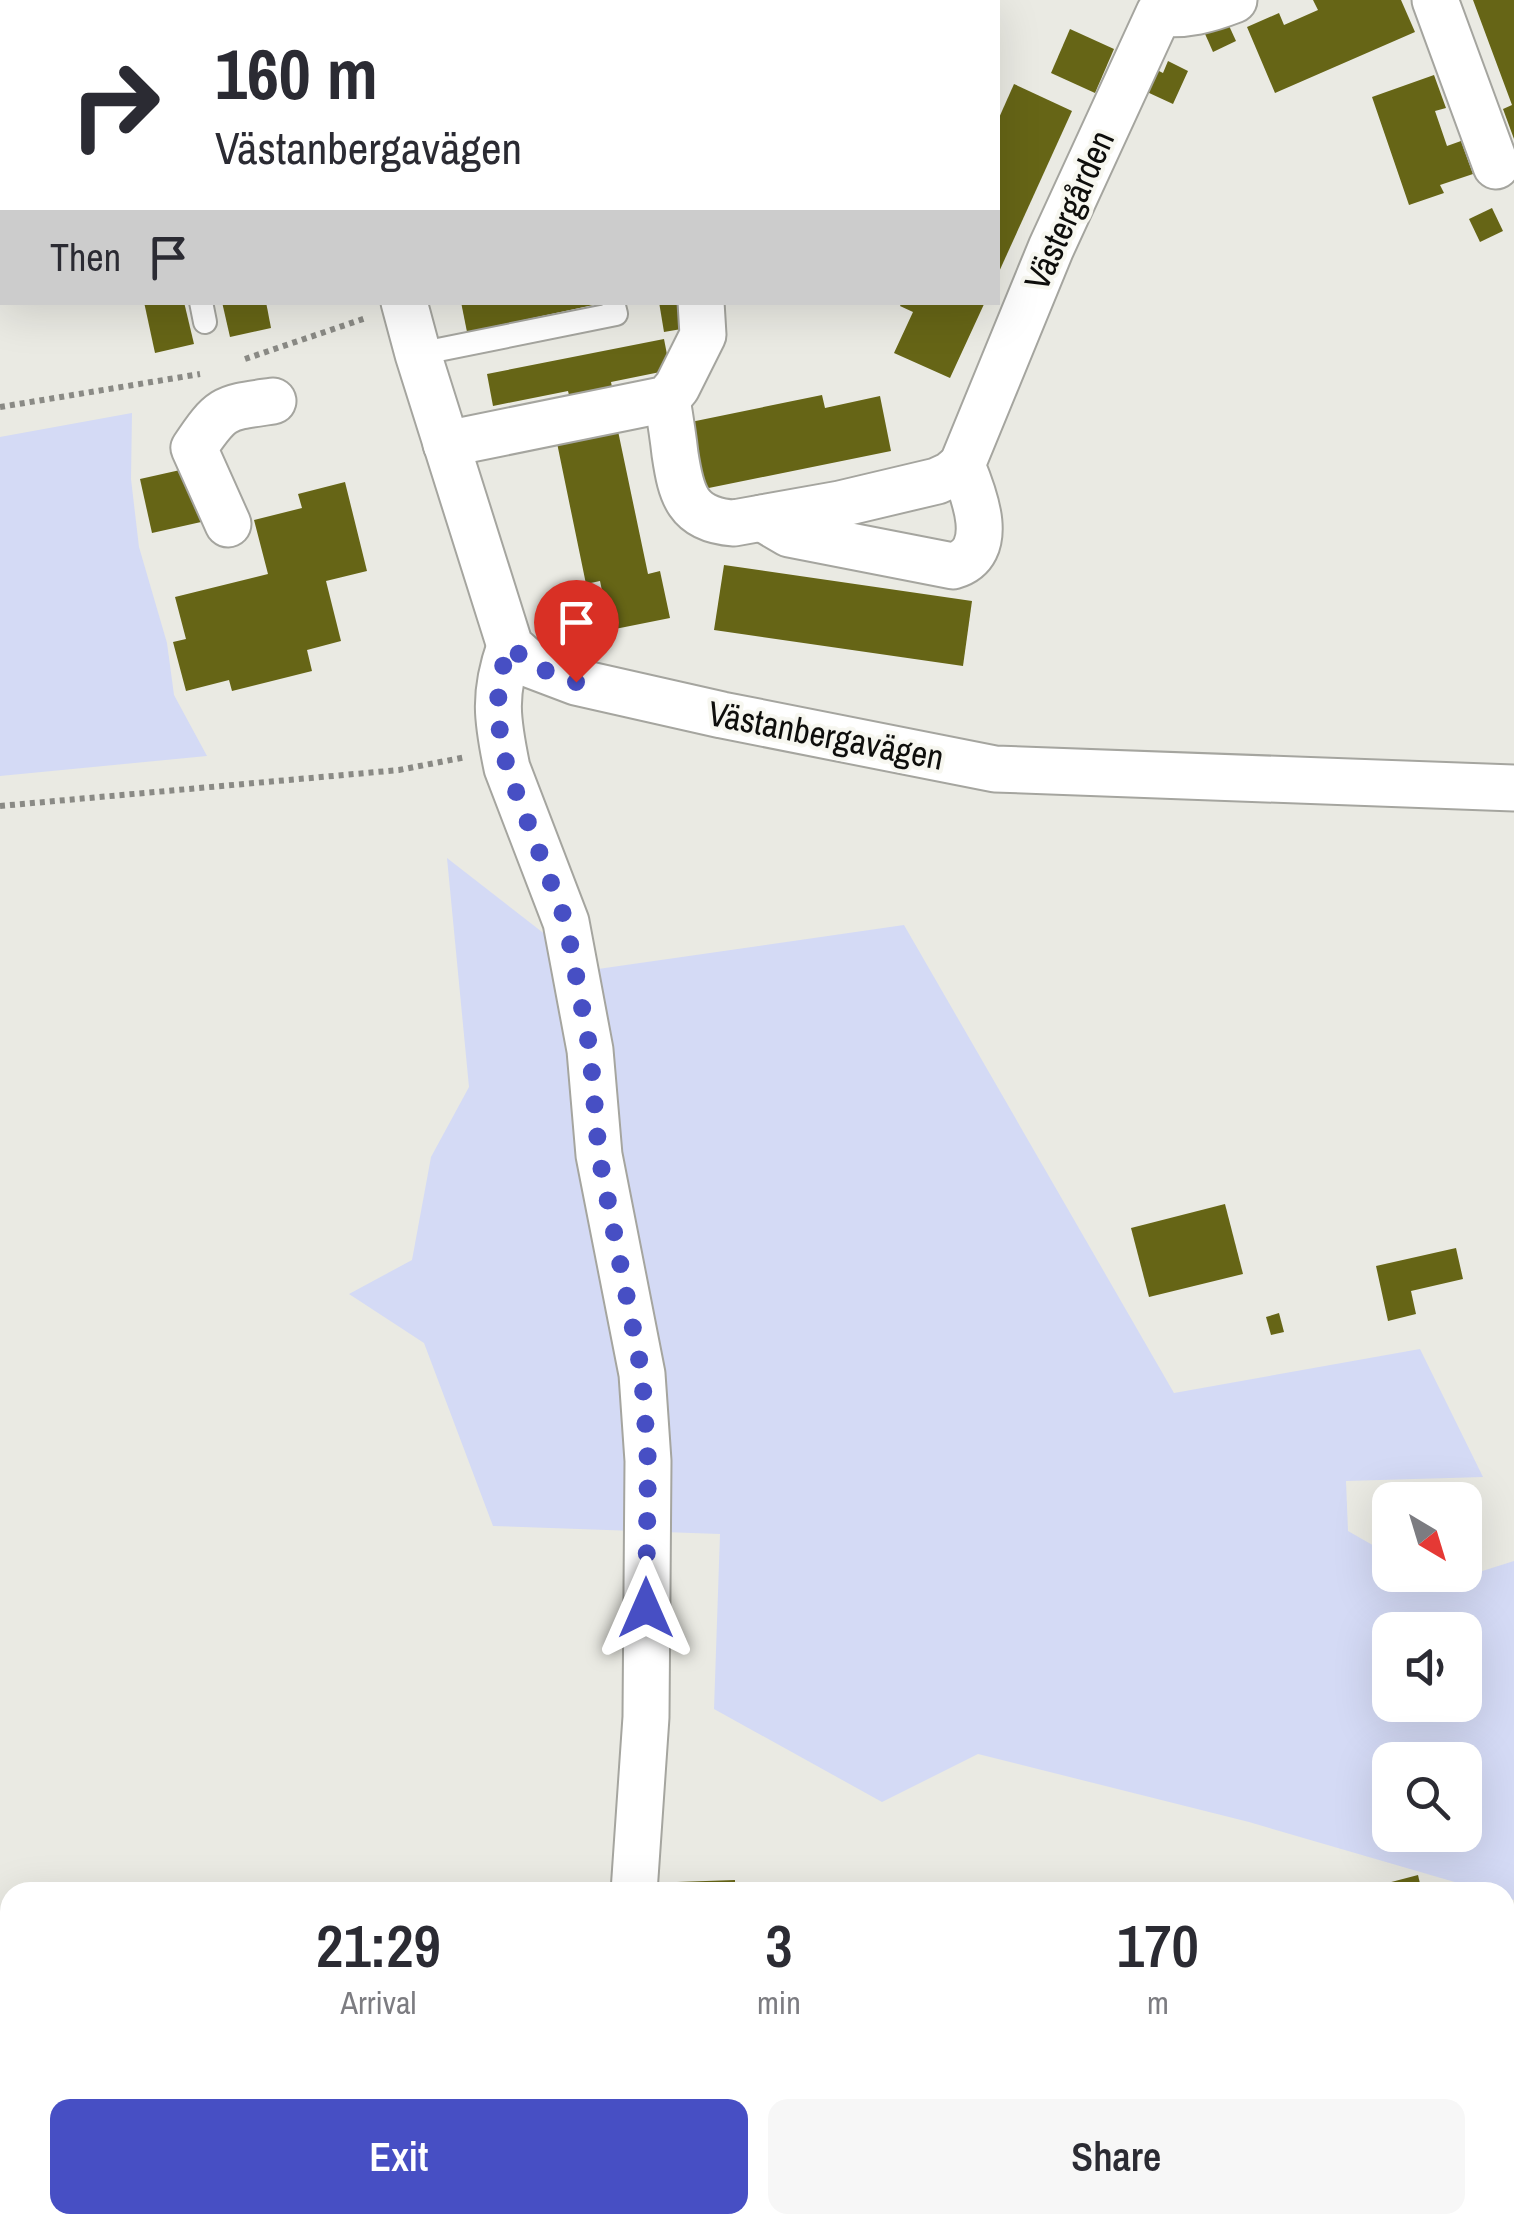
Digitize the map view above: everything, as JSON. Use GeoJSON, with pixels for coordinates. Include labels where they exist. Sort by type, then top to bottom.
{"type":"FeatureCollection","features":[{"type":"Feature","properties":{"kind":"street","name":"Västergården"},"geometry":{"type":"LineString","coordinates":[[962,465],[1050,248],[1156,6],[1178,15],[1234,0]]}},
{"type":"Feature","properties":{"kind":"street"},"geometry":{"type":"LineString","coordinates":[[1436,0],[1496,166]]}},
{"type":"Feature","properties":{"kind":"street"},"geometry":{"type":"LineString","coordinates":[[404,305],[510,646],[500,675],[497,715],[503,749],[566,922],[590,1050],[599,1156],[642,1374],[648,1462],[646,1717],[635,1882]]}},
{"type":"Feature","properties":{"kind":"street"},"geometry":{"type":"LineString","coordinates":[[446,444],[667,399],[703,334],[701,305]]}},
{"type":"Feature","properties":{"kind":"street"},"geometry":{"type":"LineString","coordinates":[[667,399],[686,499],[716,522],[734,523],[840,504],[936,481],[962,465],[980,522],[975,548],[965,562],[953,566],[789,534],[762,518]]}},
{"type":"Feature","properties":{"kind":"street"},"geometry":{"type":"LineString","coordinates":[[228,524],[194,448],[228,407],[273,401]]}},
{"type":"Feature","properties":{"kind":"street","name":"Västanbergavägen"},"geometry":{"type":"LineString","coordinates":[[510,646],[531,665],[576,682],[722,715],[996,768],[1514,788]]}},
{"type":"Feature","properties":{"kind":"lane"},"geometry":{"type":"LineString","coordinates":[[418,354],[616,314],[614,305]]}},
{"type":"Feature","properties":{"kind":"path"},"geometry":{"type":"LineString","coordinates":[[228,365],[401,305]]}},
{"type":"Feature","properties":{"kind":"path"},"geometry":{"type":"LineString","coordinates":[[0,407],[210,371]]}},
{"type":"Feature","properties":{"kind":"path"},"geometry":{"type":"LineString","coordinates":[[0,806],[399,770],[503,749]]}},
{"type":"Feature","properties":{"kind":"shaded area"},"geometry":{"type":"Polygon","coordinates":[[[132,413],[131,479],[139,547],[167,643],[174,695],[207,756],[0,776],[0,437],[132,413]]]}},
{"type":"Feature","properties":{"kind":"shaded area"},"geometry":{"type":"Polygon","coordinates":[[[447,858],[591,970],[904,925],[1174,1393],[1420,1349],[1483,1477],[1346,1481],[1348,1531],[1372,1545],[1372,1592],[1482,1592],[1482,1571],[1514,1561],[1514,1882],[1455,1882],[1249,1822],[978,1754],[882,1802],[714,1709],[720,1534],[493,1526],[424,1343],[349,1294],[412,1260],[431,1157],[469,1087],[447,858]]]}},
{"type":"Feature","properties":{"kind":"building"},"geometry":{"type":"Polygon","coordinates":[[[1313,0],[1401,0],[1415,32],[1275,93],[1247,27],[1279,13],[1284,25],[1318,10],[1313,0]]]}},
{"type":"Feature","properties":{"kind":"building"},"geometry":{"type":"Polygon","coordinates":[[[1473,0],[1514,0],[1514,139],[1503,109],[1512,105],[1473,0]]]}},
{"type":"Feature","properties":{"kind":"building"},"geometry":{"type":"Polygon","coordinates":[[[1225,17],[1236,41],[1213,52],[1202,27],[1225,17]]]}},
{"type":"Feature","properties":{"kind":"building"},"geometry":{"type":"Polygon","coordinates":[[[1070,29],[1114,49],[1095,93],[1051,73],[1070,29]]]}},
{"type":"Feature","properties":{"kind":"building"},"geometry":{"type":"Polygon","coordinates":[[[1168,61],[1188,71],[1173,104],[1134,86],[1145,64],[1163,73],[1168,61]]]}},
{"type":"Feature","properties":{"kind":"building"},"geometry":{"type":"Polygon","coordinates":[[[1434,75],[1446,108],[1435,111],[1447,146],[1461,141],[1473,174],[1440,185],[1444,193],[1409,205],[1372,97],[1434,75]]]}},
{"type":"Feature","properties":{"kind":"building"},"geometry":{"type":"Polygon","coordinates":[[[1014,84],[1072,111],[1000,270],[1000,116],[1014,84]]]}},
{"type":"Feature","properties":{"kind":"building"},"geometry":{"type":"Polygon","coordinates":[[[1492,208],[1503,231],[1480,242],[1469,219],[1492,208]]]}},
{"type":"Feature","properties":{"kind":"building"},"geometry":{"type":"Polygon","coordinates":[[[145,305],[185,305],[194,344],[155,353],[145,305]]]}},
{"type":"Feature","properties":{"kind":"building"},"geometry":{"type":"Polygon","coordinates":[[[223,305],[267,305],[271,328],[230,337],[223,305]]]}},
{"type":"Feature","properties":{"kind":"building"},"geometry":{"type":"Polygon","coordinates":[[[462,305],[593,305],[467,332],[462,305]]]}},
{"type":"Feature","properties":{"kind":"building"},"geometry":{"type":"Polygon","coordinates":[[[660,305],[689,305],[693,327],[664,332],[660,305]]]}},
{"type":"Feature","properties":{"kind":"building"},"geometry":{"type":"Polygon","coordinates":[[[984,305],[950,378],[894,353],[913,312],[900,306],[984,305]]]}},
{"type":"Feature","properties":{"kind":"building"},"geometry":{"type":"Polygon","coordinates":[[[664,339],[670,370],[611,382],[615,402],[573,411],[568,391],[493,406],[487,374],[664,339]]]}},
{"type":"Feature","properties":{"kind":"building"},"geometry":{"type":"Polygon","coordinates":[[[822,395],[825,408],[880,396],[891,451],[694,491],[681,424],[822,395]]]}},
{"type":"Feature","properties":{"kind":"building"},"geometry":{"type":"Polygon","coordinates":[[[618,431],[648,574],[660,571],[670,618],[610,630],[600,581],[586,584],[557,443],[618,431]]]}},
{"type":"Feature","properties":{"kind":"building"},"geometry":{"type":"Polygon","coordinates":[[[198,466],[210,520],[152,533],[140,479],[198,466]]]}},
{"type":"Feature","properties":{"kind":"building"},"geometry":{"type":"Polygon","coordinates":[[[345,482],[367,571],[326,581],[341,641],[307,650],[312,671],[232,691],[229,680],[186,691],[173,642],[186,639],[175,597],[268,574],[254,520],[302,508],[298,494],[345,482]]]}},
{"type":"Feature","properties":{"kind":"building"},"geometry":{"type":"Polygon","coordinates":[[[724,565],[972,601],[963,666],[714,630],[724,565]]]}},
{"type":"Feature","properties":{"kind":"building"},"geometry":{"type":"Polygon","coordinates":[[[1225,1204],[1243,1274],[1149,1297],[1131,1228],[1225,1204]]]}},
{"type":"Feature","properties":{"kind":"building"},"geometry":{"type":"Polygon","coordinates":[[[1456,1248],[1463,1279],[1411,1291],[1416,1314],[1388,1321],[1376,1266],[1456,1248]]]}},
{"type":"Feature","properties":{"kind":"building"},"geometry":{"type":"Polygon","coordinates":[[[1279,1313],[1284,1332],[1271,1335],[1266,1317],[1279,1313]]]}},
{"type":"Feature","properties":{"kind":"building"},"geometry":{"type":"Polygon","coordinates":[[[1418,1875],[1420,1882],[1391,1882],[1418,1875]]]}},
{"type":"Feature","properties":{"kind":"route"},"geometry":{"type":"LineString","coordinates":[[576,682],[531,665],[510,646],[500,675],[497,715],[507,768],[566,922],[590,1050],[599,1156],[642,1374],[648,1462],[646,1608]]}}]}
